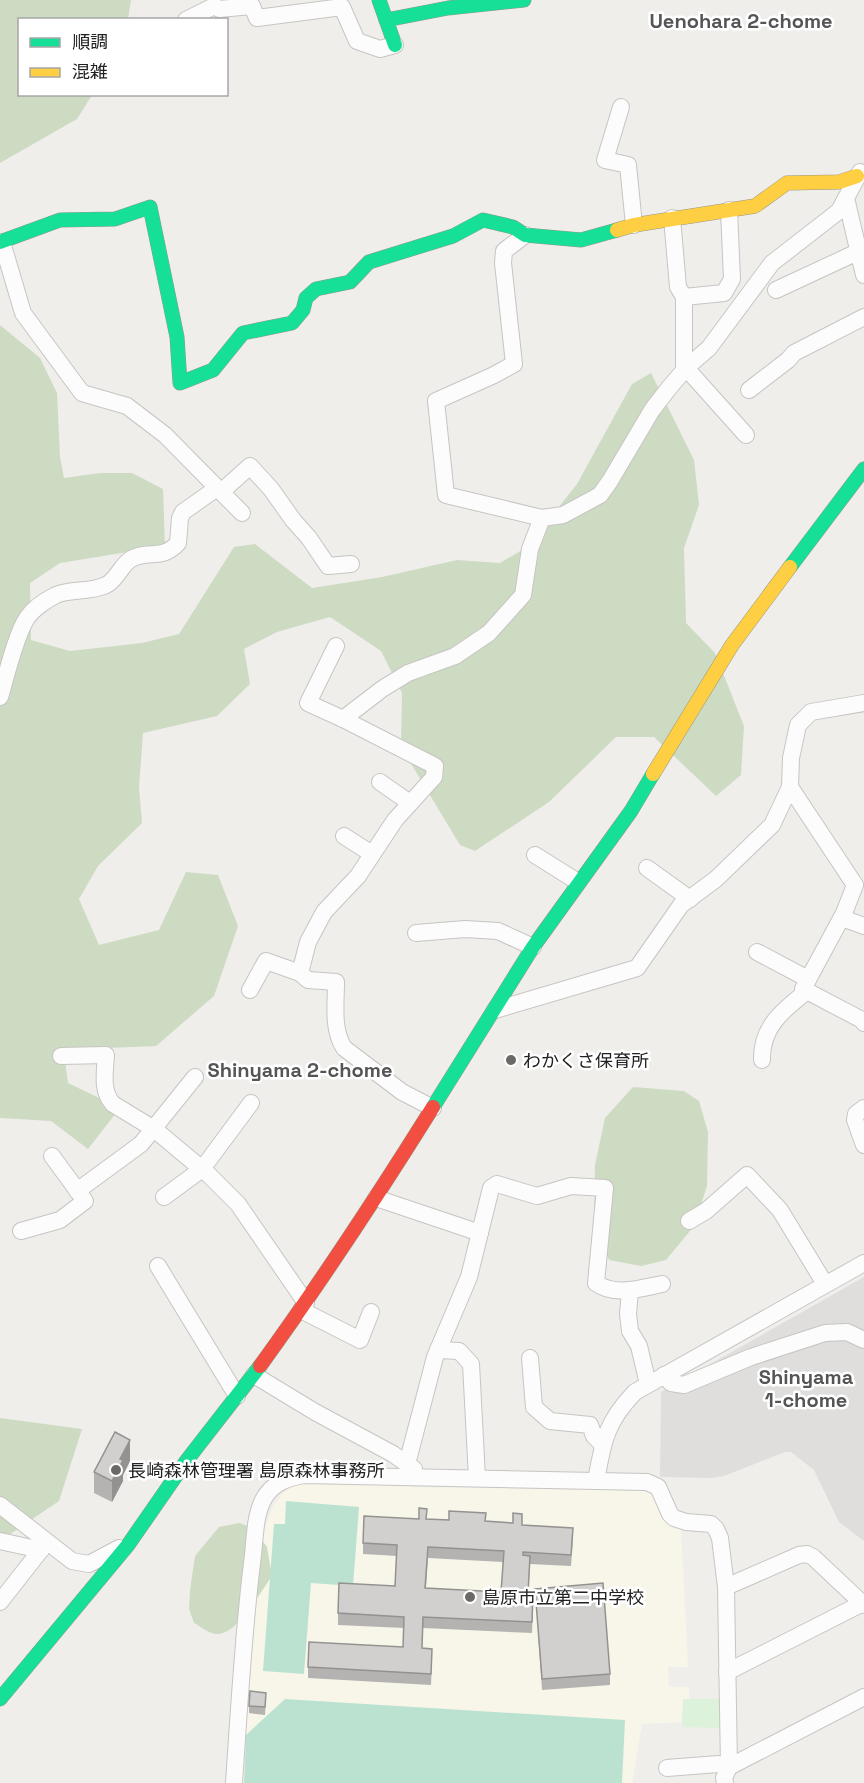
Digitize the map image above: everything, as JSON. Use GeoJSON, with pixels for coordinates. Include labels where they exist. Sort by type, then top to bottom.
{"type":"FeatureCollection","features":[{"type":"Feature","properties":{"kind":"street"},"geometry":{"type":"LineString","coordinates":[[193,18],[214,6],[219,9],[252,6],[257,18],[342,7],[357,42],[380,49],[395,45],[379,0]]}},
{"type":"Feature","properties":{"kind":"street"},"geometry":{"type":"LineString","coordinates":[[386,20],[442,5],[524,0]]}},
{"type":"Feature","properties":{"kind":"street"},"geometry":{"type":"LineString","coordinates":[[621,108],[605,160],[628,165],[634,225]]}},
{"type":"Feature","properties":{"kind":"street"},"geometry":{"type":"LineString","coordinates":[[525,235],[504,252],[503,263],[514,364],[436,401],[446,495],[542,518],[562,515],[600,495],[652,410],[685,369],[709,348],[772,263],[839,211],[860,171]]}},
{"type":"Feature","properties":{"kind":"street"},"geometry":{"type":"LineString","coordinates":[[242,513],[165,435],[127,406],[82,393],[23,313],[1,242],[60,220],[115,219],[150,207],[177,337],[180,383],[213,370],[243,333],[292,323],[303,310],[306,298],[316,289],[350,282],[369,262],[453,236],[483,220],[513,227],[525,235],[581,240],[634,225],[755,206],[787,183],[839,182],[860,171]]}},
{"type":"Feature","properties":{"kind":"street"},"geometry":{"type":"LineString","coordinates":[[846,198],[861,251],[864,275]]}},
{"type":"Feature","properties":{"kind":"street"},"geometry":{"type":"LineString","coordinates":[[684,297],[724,293],[732,279],[729,210]]}},
{"type":"Feature","properties":{"kind":"street"},"geometry":{"type":"LineString","coordinates":[[672,218],[678,287],[684,297],[685,369],[746,435]]}},
{"type":"Feature","properties":{"kind":"street"},"geometry":{"type":"LineString","coordinates":[[776,290],[861,251]]}},
{"type":"Feature","properties":{"kind":"street"},"geometry":{"type":"LineString","coordinates":[[749,390],[788,360],[794,352],[864,317]]}},
{"type":"Feature","properties":{"kind":"street"},"geometry":{"type":"LineString","coordinates":[[0,697],[22,629],[27,618],[34,611],[56,595],[69,591],[95,589],[113,581],[124,564],[131,559],[168,552],[177,543],[180,518],[183,512],[219,490],[250,466],[271,489],[328,566],[351,564]]}},
{"type":"Feature","properties":{"kind":"street"},"geometry":{"type":"LineString","coordinates":[[0,1699],[6,1682],[129,1545],[187,1460],[254,1375],[303,1306],[376,1198],[533,947],[631,811],[732,645],[864,469]]}},
{"type":"Feature","properties":{"kind":"street"},"geometry":{"type":"LineString","coordinates":[[343,718],[408,673],[455,656],[489,633],[523,595],[530,549],[542,518]]}},
{"type":"Feature","properties":{"kind":"street"},"geometry":{"type":"LineString","coordinates":[[300,973],[308,942],[324,912],[358,876],[395,819],[434,777],[435,766],[343,718],[308,703],[336,646]]}},
{"type":"Feature","properties":{"kind":"street"},"geometry":{"type":"LineString","coordinates":[[495,1010],[637,968],[681,905],[716,879],[772,825],[790,787],[791,758],[798,725],[811,712],[864,703]]}},
{"type":"Feature","properties":{"kind":"street"},"geometry":{"type":"LineString","coordinates":[[380,782],[410,803]]}},
{"type":"Feature","properties":{"kind":"street"},"geometry":{"type":"LineString","coordinates":[[762,1060],[764,1038],[785,1008],[808,985],[842,918],[855,885],[790,787]]}},
{"type":"Feature","properties":{"kind":"street"},"geometry":{"type":"LineString","coordinates":[[344,836],[372,854]]}},
{"type":"Feature","properties":{"kind":"street"},"geometry":{"type":"LineString","coordinates":[[535,855],[578,882]]}},
{"type":"Feature","properties":{"kind":"street"},"geometry":{"type":"LineString","coordinates":[[647,868],[690,899]]}},
{"type":"Feature","properties":{"kind":"street"},"geometry":{"type":"LineString","coordinates":[[842,918],[864,926]]}},
{"type":"Feature","properties":{"kind":"street"},"geometry":{"type":"LineString","coordinates":[[416,933],[465,929],[498,931],[533,947]]}},
{"type":"Feature","properties":{"kind":"street"},"geometry":{"type":"LineString","coordinates":[[757,952],[864,1023]]}},
{"type":"Feature","properties":{"kind":"street"},"geometry":{"type":"LineString","coordinates":[[250,990],[266,961],[300,973],[308,980],[336,982],[336,1030],[344,1048],[402,1092],[433,1107]]}},
{"type":"Feature","properties":{"kind":"street"},"geometry":{"type":"LineString","coordinates":[[61,1056],[106,1055],[105,1092],[109,1099],[154,1129],[202,1169],[238,1204],[303,1306],[360,1340],[371,1312]]}},
{"type":"Feature","properties":{"kind":"street"},"geometry":{"type":"LineString","coordinates":[[77,1191],[141,1144],[195,1077]]}},
{"type":"Feature","properties":{"kind":"street"},"geometry":{"type":"LineString","coordinates":[[164,1197],[202,1169],[250,1103]]}},
{"type":"Feature","properties":{"kind":"street"},"geometry":{"type":"LineString","coordinates":[[864,1108],[856,1114],[855,1120],[864,1145]]}},
{"type":"Feature","properties":{"kind":"street"},"geometry":{"type":"LineString","coordinates":[[21,1231],[60,1220],[85,1201],[52,1156]]}},
{"type":"Feature","properties":{"kind":"street"},"geometry":{"type":"LineString","coordinates":[[688,1221],[706,1211],[747,1175],[780,1210],[825,1284]]}},
{"type":"Feature","properties":{"kind":"street"},"geometry":{"type":"LineString","coordinates":[[407,1464],[438,1350],[470,1277],[491,1188],[497,1184],[537,1196],[571,1186],[605,1188],[596,1284],[604,1289],[630,1291],[662,1284]]}},
{"type":"Feature","properties":{"kind":"street"},"geometry":{"type":"LineString","coordinates":[[376,1198],[480,1233]]}},
{"type":"Feature","properties":{"kind":"street"},"geometry":{"type":"LineString","coordinates":[[596,1481],[602,1444],[610,1425],[620,1407],[635,1392],[864,1263]]}},
{"type":"Feature","properties":{"kind":"street"},"geometry":{"type":"LineString","coordinates":[[158,1266],[237,1396]]}},
{"type":"Feature","properties":{"kind":"street"},"geometry":{"type":"LineString","coordinates":[[630,1291],[628,1314],[630,1331],[639,1346],[648,1384]]}},
{"type":"Feature","properties":{"kind":"street"},"geometry":{"type":"LineString","coordinates":[[664,1375],[671,1383],[684,1385],[752,1357],[825,1333],[847,1332],[864,1340]]}},
{"type":"Feature","properties":{"kind":"street"},"geometry":{"type":"LineString","coordinates":[[438,1350],[459,1351],[471,1364],[477,1478]]}},
{"type":"Feature","properties":{"kind":"street"},"geometry":{"type":"LineString","coordinates":[[530,1358],[534,1407],[550,1421],[590,1425],[594,1436],[602,1444]]}},
{"type":"Feature","properties":{"kind":"street"},"geometry":{"type":"LineString","coordinates":[[254,1375],[315,1412],[393,1454],[424,1477]]}},
{"type":"Feature","properties":{"kind":"street"},"geometry":{"type":"LineString","coordinates":[[234,1783],[245,1627],[258,1512],[263,1500],[278,1482],[304,1475],[653,1484],[661,1491],[670,1514],[674,1518],[686,1522],[711,1524],[720,1538],[726,1587],[727,1775]]}},
{"type":"Feature","properties":{"kind":"street"},"geometry":{"type":"LineString","coordinates":[[0,1505],[44,1546],[80,1564],[94,1562],[129,1545]]}},
{"type":"Feature","properties":{"kind":"street"},"geometry":{"type":"LineString","coordinates":[[0,1541],[44,1546]]}},
{"type":"Feature","properties":{"kind":"street"},"geometry":{"type":"LineString","coordinates":[[0,1602],[44,1546]]}},
{"type":"Feature","properties":{"kind":"street"},"geometry":{"type":"LineString","coordinates":[[726,1587],[799,1555],[807,1554],[863,1604],[727,1672]]}},
{"type":"Feature","properties":{"kind":"street"},"geometry":{"type":"LineString","coordinates":[[727,1775],[864,1697]]}},
{"type":"Feature","properties":{"kind":"street"},"geometry":{"type":"LineString","coordinates":[[667,1768],[718,1764],[727,1775]]}},
{"type":"Feature","properties":{"kind":"shaded area"},"geometry":{"type":"Polygon","coordinates":[[[864,1277],[864,1541],[839,1522],[814,1470],[791,1452],[785,1452],[724,1476],[660,1477],[661,1392],[864,1277]]]}},
{"type":"Feature","properties":{"kind":"shaded area","name":"島原市立第二中学校"},"geometry":{"type":"Polygon","coordinates":[[[305,1481],[405,1482],[412,1487],[638,1490],[653,1493],[681,1528],[688,1667],[668,1667],[669,1687],[689,1687],[689,1699],[683,1699],[682,1722],[642,1724],[632,1783],[239,1783],[245,1679],[265,1527],[273,1506],[282,1494],[294,1485],[305,1481]]]}},
{"type":"Feature","properties":{"kind":"green space"},"geometry":{"type":"Polygon","coordinates":[[[0,0],[131,0],[128,18],[18,18],[18,96],[91,96],[77,119],[0,163],[0,0]]]}},
{"type":"Feature","properties":{"kind":"green space"},"geometry":{"type":"Polygon","coordinates":[[[0,325],[40,358],[57,393],[60,457],[64,478],[100,473],[132,473],[163,489],[165,546],[60,563],[30,583],[31,640],[70,651],[142,643],[179,634],[234,547],[255,544],[312,588],[382,577],[457,560],[500,563],[527,547],[577,484],[632,384],[651,373],[694,460],[699,505],[684,548],[686,623],[715,653],[744,726],[741,775],[716,796],[654,737],[616,737],[549,802],[475,851],[460,845],[401,747],[402,693],[381,651],[330,617],[277,632],[244,649],[250,684],[217,716],[143,733],[139,787],[142,823],[98,866],[79,899],[99,945],[159,930],[186,872],[218,875],[238,926],[214,996],[156,1046],[82,1049],[65,1060],[68,1083],[120,1108],[88,1149],[51,1121],[0,1118],[0,325]]]}},
{"type":"Feature","properties":{"kind":"green space"},"geometry":{"type":"Polygon","coordinates":[[[633,1087],[684,1091],[699,1101],[708,1132],[707,1186],[694,1226],[666,1260],[641,1266],[609,1260],[594,1222],[595,1165],[605,1118],[633,1087]]]}},
{"type":"Feature","properties":{"kind":"green space"},"geometry":{"type":"Polygon","coordinates":[[[0,1418],[82,1429],[59,1501],[0,1541],[0,1418]]]}},
{"type":"Feature","properties":{"kind":"green space"},"geometry":{"type":"Polygon","coordinates":[[[286,1501],[359,1507],[353,1586],[311,1583],[304,1674],[263,1671],[274,1524],[285,1524],[286,1501]]]}},
{"type":"Feature","properties":{"kind":"green space"},"geometry":{"type":"Polygon","coordinates":[[[239,1523],[253,1528],[267,1547],[272,1576],[240,1620],[224,1633],[216,1634],[194,1623],[189,1609],[195,1556],[219,1527],[239,1523]]]}},
{"type":"Feature","properties":{"kind":"green space"},"geometry":{"type":"Polygon","coordinates":[[[285,1699],[625,1720],[622,1783],[244,1783],[246,1735],[285,1699]]]}},
{"type":"Feature","properties":{"kind":"green space"},"geometry":{"type":"Polygon","coordinates":[[[683,1699],[721,1699],[721,1728],[682,1727],[683,1699]]]}},
{"type":"Feature","properties":{"kind":"building"},"geometry":{"type":"Polygon","coordinates":[[[115,1432],[130,1440],[112,1481],[94,1472],[115,1432]]]}},
{"type":"Feature","properties":{"kind":"building"},"geometry":{"type":"Polygon","coordinates":[[[419,1508],[427,1509],[426,1519],[449,1520],[449,1511],[486,1513],[485,1521],[513,1523],[513,1513],[522,1514],[522,1525],[573,1528],[571,1555],[523,1552],[523,1555],[530,1556],[528,1594],[533,1594],[532,1622],[423,1617],[422,1648],[432,1649],[431,1674],[308,1667],[309,1642],[403,1647],[404,1617],[338,1613],[339,1583],[395,1586],[397,1545],[363,1543],[364,1516],[419,1519],[419,1508]],[[428,1547],[425,1588],[501,1592],[504,1551],[428,1547]]]}},
{"type":"Feature","properties":{"kind":"building"},"geometry":{"type":"Polygon","coordinates":[[[603,1583],[610,1674],[542,1679],[535,1589],[603,1583]]]}},
{"type":"Feature","properties":{"kind":"building"},"geometry":{"type":"Polygon","coordinates":[[[250,1691],[266,1693],[265,1707],[249,1706],[250,1691]]]}},
{"type":"Feature","properties":{"kind":"traffic: fast"},"geometry":{"type":"LineString","coordinates":[[379,0],[395,45]]}},
{"type":"Feature","properties":{"kind":"traffic: fast"},"geometry":{"type":"LineString","coordinates":[[386,20],[448,8],[524,0]]}},
{"type":"Feature","properties":{"kind":"traffic: fast"},"geometry":{"type":"LineString","coordinates":[[0,242],[60,220],[115,219],[150,207],[177,337],[180,383],[213,370],[243,333],[292,323],[303,310],[306,298],[316,289],[350,282],[369,262],[453,236],[483,220],[513,227],[525,235],[581,240],[617,230]]}},
{"type":"Feature","properties":{"kind":"traffic: fast"},"geometry":{"type":"LineString","coordinates":[[790,567],[864,469]]}},
{"type":"Feature","properties":{"kind":"traffic: fast"},"geometry":{"type":"LineString","coordinates":[[433,1107],[533,947],[631,811],[653,774]]}},
{"type":"Feature","properties":{"kind":"traffic: fast"},"geometry":{"type":"LineString","coordinates":[[0,1699],[128,1545],[187,1460],[260,1366]]}},
{"type":"Feature","properties":{"kind":"traffic: slow"},"geometry":{"type":"LineString","coordinates":[[617,230],[634,225],[755,206],[787,183],[839,182],[857,176]]}},
{"type":"Feature","properties":{"kind":"traffic: slow"},"geometry":{"type":"LineString","coordinates":[[653,774],[732,645],[790,567]]}},
{"type":"Feature","properties":{"kind":"traffic: jam"},"geometry":{"type":"LineString","coordinates":[[260,1366],[349,1238],[433,1107]]}},
{"type":"Feature","properties":{"kind":"place","name":"わかくさ保育所"},"geometry":{"type":"Point","coordinates":[511,1060]}},
{"type":"Feature","properties":{"kind":"place","name":"長崎森林管理署 島原森林事務所"},"geometry":{"type":"Point","coordinates":[116,1470]}},
{"type":"Feature","properties":{"kind":"place","name":"島原市立第二中学校"},"geometry":{"type":"Point","coordinates":[470,1597]}},
{"type":"Feature","properties":{"kind":"district","name":"Uenohara 2-chome"},"geometry":{"type":"Point","coordinates":[741,21]}},
{"type":"Feature","properties":{"kind":"district","name":"Shinyama 2-chome"},"geometry":{"type":"Point","coordinates":[300,1070]}},
{"type":"Feature","properties":{"kind":"district","name":"Shinyama 1-chome"},"geometry":{"type":"Point","coordinates":[806,1388]}}]}
